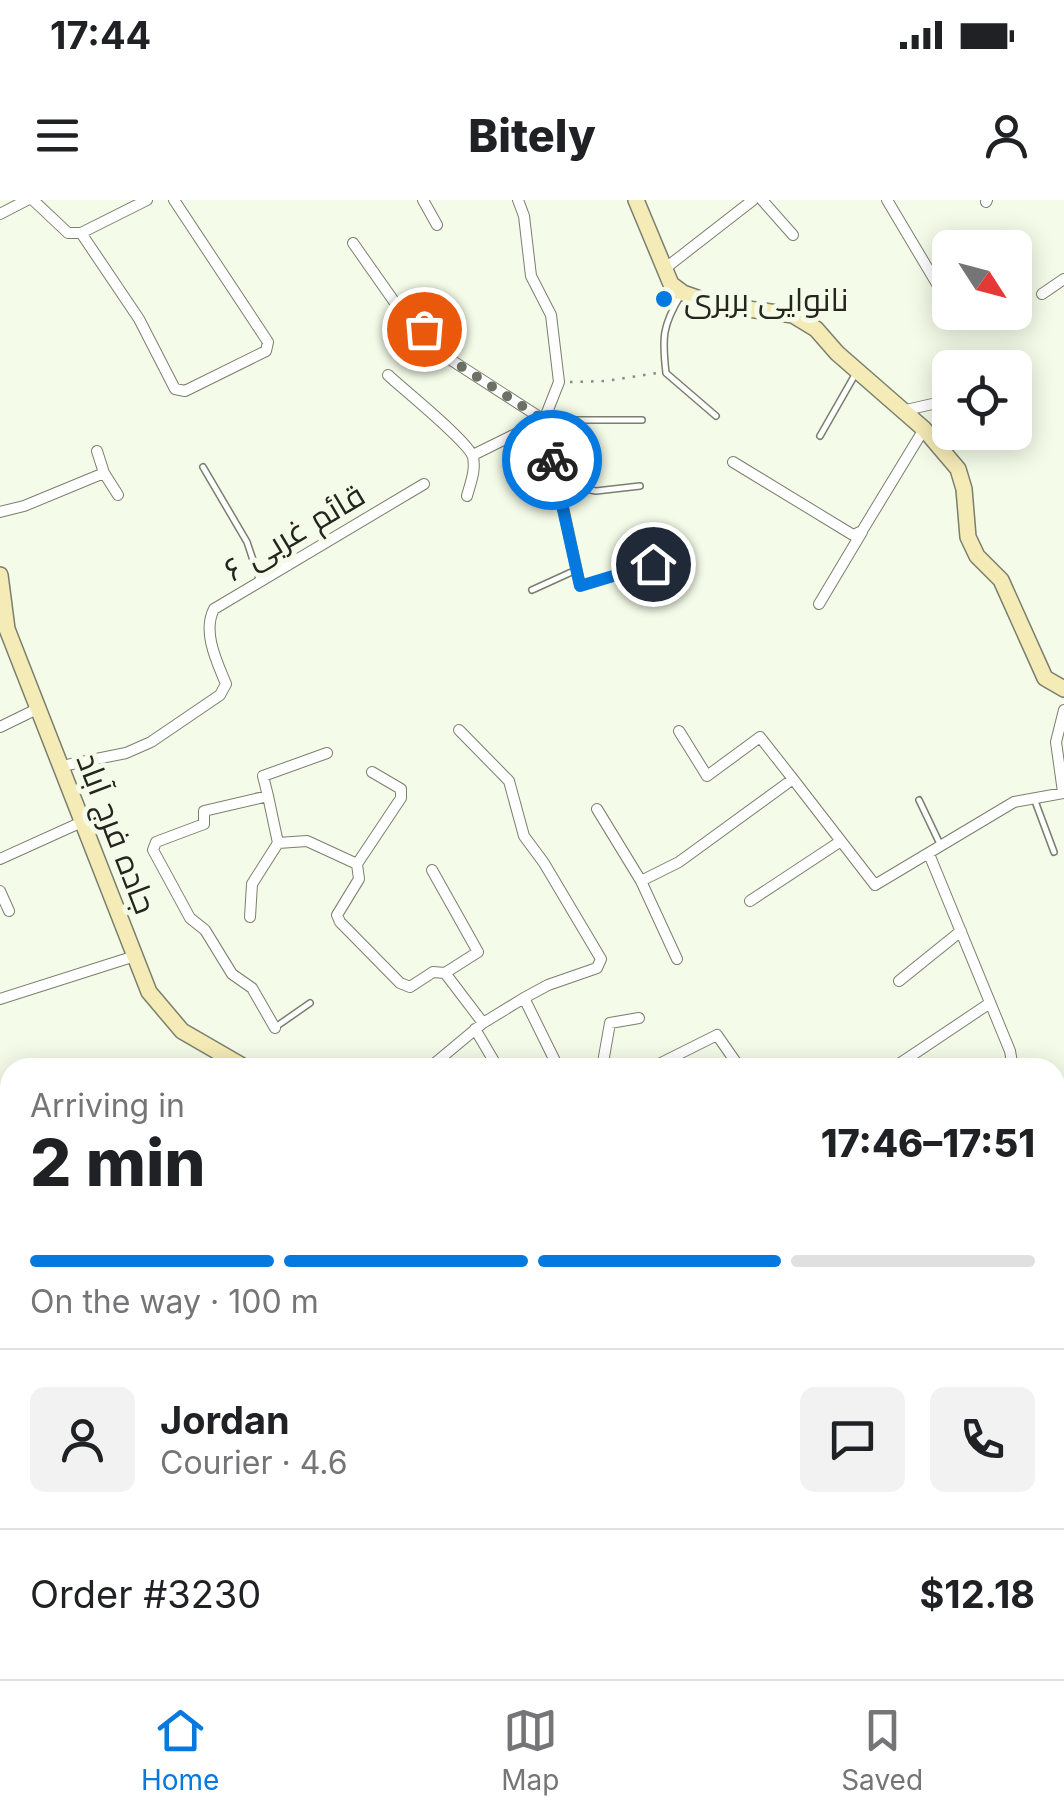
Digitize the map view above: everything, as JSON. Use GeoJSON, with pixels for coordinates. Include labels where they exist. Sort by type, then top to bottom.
{"type":"FeatureCollection","features":[{"type":"Feature","properties":{"kind":"street"},"geometry":{"type":"LineString","coordinates":[[0,214],[30,200],[68,233],[80,233],[147,200]]}},
{"type":"Feature","properties":{"kind":"street"},"geometry":{"type":"LineString","coordinates":[[80,233],[139,320],[175,389],[185,390],[266,351],[268,342],[174,200]]}},
{"type":"Feature","properties":{"kind":"street"},"geometry":{"type":"LineString","coordinates":[[423,200],[437,225]]}},
{"type":"Feature","properties":{"kind":"street"},"geometry":{"type":"LineString","coordinates":[[518,200],[524,216],[531,276],[551,316],[559,382],[544,420],[580,586]]}},
{"type":"Feature","properties":{"kind":"street"},"geometry":{"type":"LineString","coordinates":[[636,200],[663,270],[682,293],[716,306],[792,315],[816,329],[924,428],[958,469],[964,489],[968,537],[977,556],[1000,580],[1046,678],[1064,689]]}},
{"type":"Feature","properties":{"kind":"street"},"geometry":{"type":"LineString","coordinates":[[663,270],[753,200]]}},
{"type":"Feature","properties":{"kind":"street"},"geometry":{"type":"LineString","coordinates":[[762,200],[793,236]]}},
{"type":"Feature","properties":{"kind":"street"},"geometry":{"type":"LineString","coordinates":[[887,200],[932,276]]}},
{"type":"Feature","properties":{"kind":"street"},"geometry":{"type":"LineString","coordinates":[[353,243],[398,307],[424,329],[448,358],[544,420]]}},
{"type":"Feature","properties":{"kind":"street"},"geometry":{"type":"LineString","coordinates":[[1042,294],[1064,278]]}},
{"type":"Feature","properties":{"kind":"street"},"geometry":{"type":"LineString","coordinates":[[388,375],[473,455],[474,471],[467,496]]}},
{"type":"Feature","properties":{"kind":"street"},"geometry":{"type":"LineString","coordinates":[[906,410],[932,404]]}},
{"type":"Feature","properties":{"kind":"street"},"geometry":{"type":"LineString","coordinates":[[473,455],[544,420]]}},
{"type":"Feature","properties":{"kind":"street"},"geometry":{"type":"LineString","coordinates":[[819,604],[924,428]]}},
{"type":"Feature","properties":{"kind":"street"},"geometry":{"type":"LineString","coordinates":[[96,451],[118,495]]}},
{"type":"Feature","properties":{"kind":"street"},"geometry":{"type":"LineString","coordinates":[[732,462],[853,536],[862,532]]}},
{"type":"Feature","properties":{"kind":"street"},"geometry":{"type":"LineString","coordinates":[[0,512],[104,473]]}},
{"type":"Feature","properties":{"kind":"street","name":"قائم غربی ۶"},"geometry":{"type":"LineString","coordinates":[[62,766],[126,753],[151,742],[220,695],[226,684],[214,655],[210,618],[214,609],[424,484]]}},
{"type":"Feature","properties":{"kind":"street","name":"جاده فرج آباد"},"geometry":{"type":"LineString","coordinates":[[0,575],[3,632],[39,708],[148,992],[182,1031],[226,1058]]}},
{"type":"Feature","properties":{"kind":"street"},"geometry":{"type":"LineString","coordinates":[[0,727],[39,708]]}},
{"type":"Feature","properties":{"kind":"street"},"geometry":{"type":"LineString","coordinates":[[679,730],[707,776],[760,737],[876,885],[1014,802],[1063,793],[1056,742],[1064,710]]}},
{"type":"Feature","properties":{"kind":"street"},"geometry":{"type":"LineString","coordinates":[[442,1058],[479,1026],[548,985],[597,968],[601,959],[524,836],[509,781],[458,730]]}},
{"type":"Feature","properties":{"kind":"street"},"geometry":{"type":"LineString","coordinates":[[250,917],[252,884],[278,843],[263,776],[327,753]]}},
{"type":"Feature","properties":{"kind":"street"},"geometry":{"type":"LineString","coordinates":[[372,772],[401,789],[401,798],[357,864],[359,880],[337,915],[400,983],[410,987],[434,972],[445,973],[478,952],[432,870]]}},
{"type":"Feature","properties":{"kind":"street"},"geometry":{"type":"LineString","coordinates":[[641,881],[678,862],[794,779]]}},
{"type":"Feature","properties":{"kind":"street"},"geometry":{"type":"LineString","coordinates":[[268,796],[204,811],[204,824],[156,842],[152,850],[190,918],[206,930],[232,974],[252,988],[275,1028]]}},
{"type":"Feature","properties":{"kind":"street"},"geometry":{"type":"LineString","coordinates":[[597,809],[641,881],[677,958]]}},
{"type":"Feature","properties":{"kind":"street"},"geometry":{"type":"LineString","coordinates":[[1,856],[84,821]]}},
{"type":"Feature","properties":{"kind":"street"},"geometry":{"type":"LineString","coordinates":[[278,843],[308,841],[357,864]]}},
{"type":"Feature","properties":{"kind":"street"},"geometry":{"type":"LineString","coordinates":[[750,901],[842,841]]}},
{"type":"Feature","properties":{"kind":"street"},"geometry":{"type":"LineString","coordinates":[[928,854],[1011,1058]]}},
{"type":"Feature","properties":{"kind":"street"},"geometry":{"type":"LineString","coordinates":[[0,891],[9,911]]}},
{"type":"Feature","properties":{"kind":"street"},"geometry":{"type":"LineString","coordinates":[[900,981],[961,932]]}},
{"type":"Feature","properties":{"kind":"street"},"geometry":{"type":"LineString","coordinates":[[0,999],[135,956]]}},
{"type":"Feature","properties":{"kind":"street"},"geometry":{"type":"LineString","coordinates":[[445,973],[479,1026],[493,1058]]}},
{"type":"Feature","properties":{"kind":"street"},"geometry":{"type":"LineString","coordinates":[[524,998],[554,1058]]}},
{"type":"Feature","properties":{"kind":"street"},"geometry":{"type":"LineString","coordinates":[[908,1058],[990,1003]]}},
{"type":"Feature","properties":{"kind":"street"},"geometry":{"type":"LineString","coordinates":[[604,1058],[610,1023],[639,1018]]}},
{"type":"Feature","properties":{"kind":"street"},"geometry":{"type":"LineString","coordinates":[[671,1058],[717,1035],[733,1058]]}},
{"type":"Feature","properties":{"kind":"lane"},"geometry":{"type":"LineString","coordinates":[[682,293],[668,316],[662,338],[666,373],[716,416]]}},
{"type":"Feature","properties":{"kind":"lane"},"geometry":{"type":"LineString","coordinates":[[820,436],[858,370]]}},
{"type":"Feature","properties":{"kind":"lane"},"geometry":{"type":"LineString","coordinates":[[544,420],[642,420]]}},
{"type":"Feature","properties":{"kind":"lane"},"geometry":{"type":"LineString","coordinates":[[203,467],[247,542],[260,581]]}},
{"type":"Feature","properties":{"kind":"lane"},"geometry":{"type":"LineString","coordinates":[[556,483],[596,490],[640,486]]}},
{"type":"Feature","properties":{"kind":"lane"},"geometry":{"type":"LineString","coordinates":[[580,586],[653,564]]}},
{"type":"Feature","properties":{"kind":"lane"},"geometry":{"type":"LineString","coordinates":[[532,590],[576,570]]}},
{"type":"Feature","properties":{"kind":"lane"},"geometry":{"type":"LineString","coordinates":[[1034,798],[1054,852]]}},
{"type":"Feature","properties":{"kind":"lane"},"geometry":{"type":"LineString","coordinates":[[919,800],[941,846]]}},
{"type":"Feature","properties":{"kind":"lane"},"geometry":{"type":"LineString","coordinates":[[275,1028],[310,1003]]}},
{"type":"Feature","properties":{"kind":"path"},"geometry":{"type":"LineString","coordinates":[[559,382],[666,373]]}},
{"type":"Feature","properties":{"kind":"way so far"},"geometry":{"type":"LineString","coordinates":[[424,329],[448,358],[544,420],[552,460]]}},
{"type":"Feature","properties":{"kind":"place","name":"نانوایی بربری"},"geometry":{"type":"Point","coordinates":[664,299]}},
{"type":"Feature","properties":{"kind":"route"},"geometry":{"type":"LineString","coordinates":[[552,460],[580,586],[653,564]]}}]}
